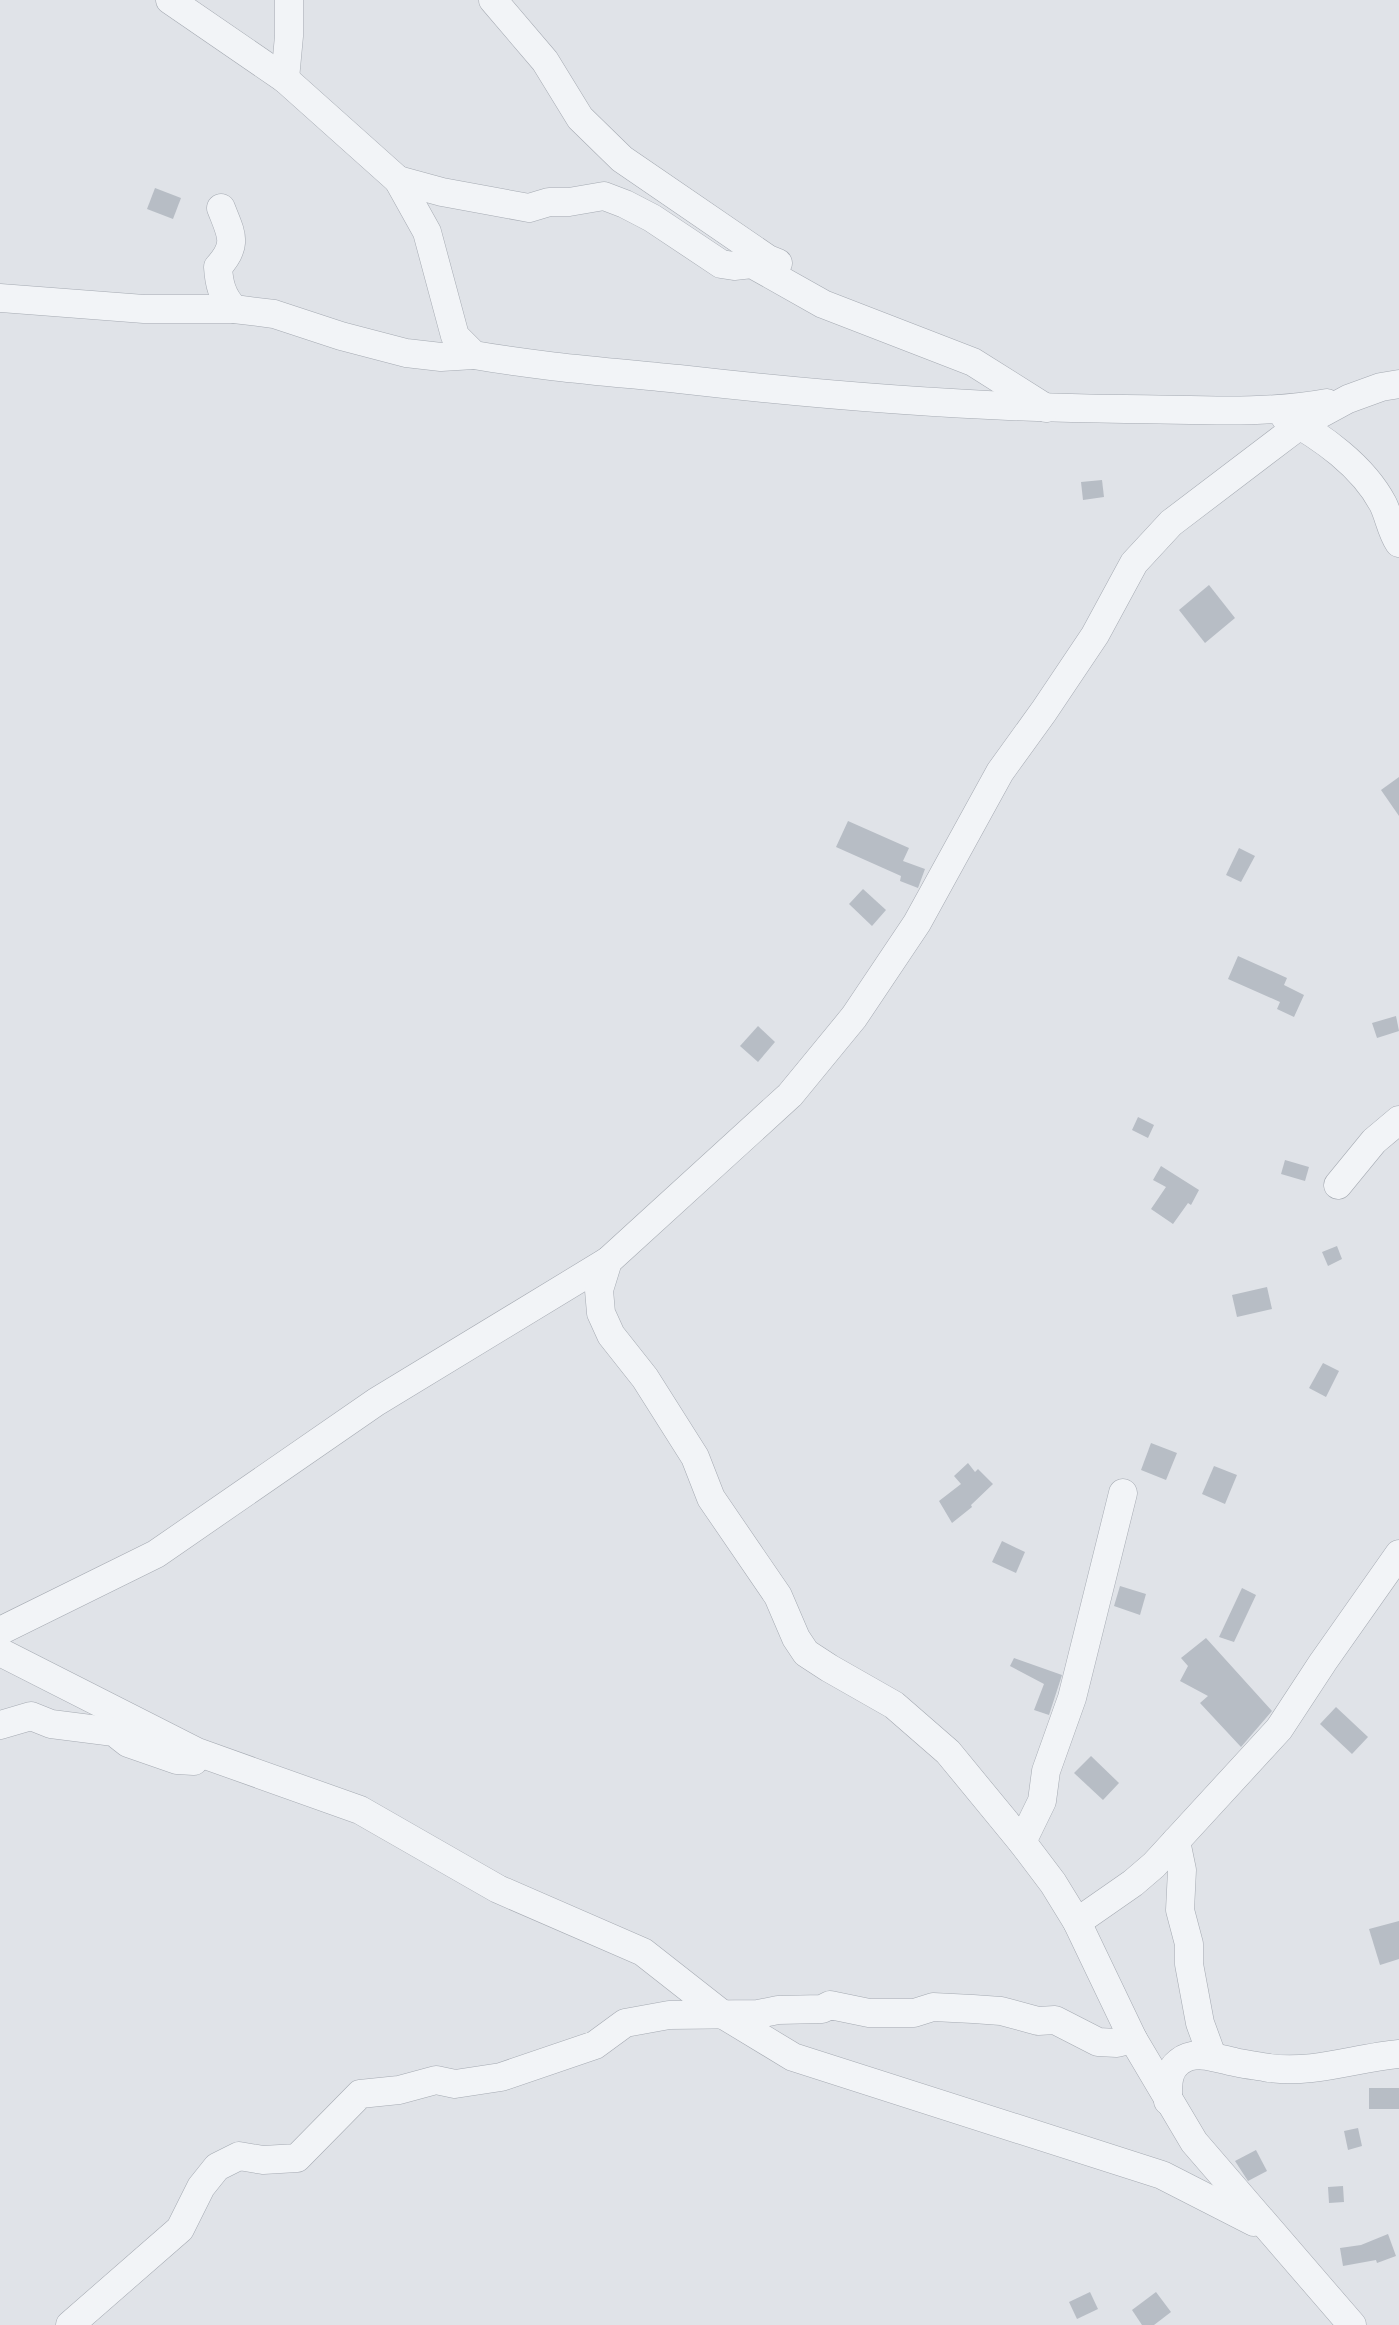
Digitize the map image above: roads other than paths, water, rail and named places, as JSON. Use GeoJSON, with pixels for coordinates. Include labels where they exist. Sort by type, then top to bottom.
{"type":"FeatureCollection","features":[{"type":"Feature","properties":{"kind":"street"},"geometry":{"type":"LineString","coordinates":[[170,0],[285,79],[398,180],[427,232],[455,336],[474,355]]}},
{"type":"Feature","properties":{"kind":"street"},"geometry":{"type":"LineString","coordinates":[[285,79],[289,36],[289,0]]}},
{"type":"Feature","properties":{"kind":"street"},"geometry":{"type":"LineString","coordinates":[[493,0],[545,61],[580,118],[622,159],[768,259],[806,274],[823,304]]}},
{"type":"Feature","properties":{"kind":"street"},"geometry":{"type":"LineString","coordinates":[[398,180],[442,192],[528,208],[549,202],[569,202],[604,196],[652,218],[721,264],[734,266],[752,264],[823,304],[973,362],[1047,408]]}},
{"type":"Feature","properties":{"kind":"street"},"geometry":{"type":"LineString","coordinates":[[221,208],[231,232],[232,244],[228,256],[218,267],[218,281],[224,299],[234,309]]}},
{"type":"Feature","properties":{"kind":"street"},"geometry":{"type":"LineString","coordinates":[[0,298],[144,309],[234,309],[274,314],[341,336],[406,353],[441,357],[474,355],[819,395],[1047,408],[1259,409],[1302,407],[1348,399]]}},
{"type":"Feature","properties":{"kind":"street"},"geometry":{"type":"LineString","coordinates":[[0,1631],[156,1554],[376,1402],[608,1261],[790,1095],[854,1017],[918,924],[1000,772],[1095,635],[1134,563],[1170,523],[1300,425],[1348,399],[1381,387],[1399,384]]}},
{"type":"Feature","properties":{"kind":"street"},"geometry":{"type":"LineString","coordinates":[[1259,409],[1282,415],[1300,425],[1361,474],[1383,503],[1399,543]]}},
{"type":"Feature","properties":{"kind":"street"},"geometry":{"type":"LineString","coordinates":[[1338,1185],[1374,1141],[1399,1120]]}},
{"type":"Feature","properties":{"kind":"street"},"geometry":{"type":"LineString","coordinates":[[608,1261],[599,1290],[601,1313],[611,1335],[645,1378],[695,1457],[711,1498],[778,1596],[796,1638],[806,1652],[828,1668],[894,1705],[948,1752],[1022,1842],[1053,1883],[1077,1922],[1133,2039],[1194,2142],[1266,2228],[1352,2325]]}},
{"type":"Feature","properties":{"kind":"street"},"geometry":{"type":"LineString","coordinates":[[562,1289],[600,1297]]}},
{"type":"Feature","properties":{"kind":"street"},"geometry":{"type":"LineString","coordinates":[[1022,1842],[1042,1801],[1046,1771],[1072,1698],[1123,1493]]}},
{"type":"Feature","properties":{"kind":"street"},"geometry":{"type":"LineString","coordinates":[[1077,1922],[1133,1883],[1154,1865],[1279,1730],[1323,1662],[1399,1554]]}},
{"type":"Feature","properties":{"kind":"street"},"geometry":{"type":"LineString","coordinates":[[0,1652],[212,1758],[360,1810],[498,1889],[643,1952],[722,2014],[793,2057],[1162,2175],[1266,2228]]}},
{"type":"Feature","properties":{"kind":"street"},"geometry":{"type":"LineString","coordinates":[[0,1725],[31,1716],[51,1724],[114,1732],[128,1743],[178,1760],[199,1761],[212,1758]]}},
{"type":"Feature","properties":{"kind":"street"},"geometry":{"type":"LineString","coordinates":[[1176,1841],[1182,1870],[1180,1910],[1189,1944],[1189,1964],[1200,2023],[1212,2056]]}},
{"type":"Feature","properties":{"kind":"street"},"geometry":{"type":"LineString","coordinates":[[70,2325],[180,2229],[201,2186],[217,2167],[239,2156],[263,2160],[297,2158],[360,2094],[399,2090],[436,2080],[455,2084],[501,2077],[596,2045],[625,2023],[669,2015],[758,2014],[778,2010],[822,2009],[830,2005],[869,2013],[914,2013],[933,2007],[973,2009],[1001,2011],[1038,2021],[1055,2020],[1098,2042],[1117,2043],[1133,2039]]}},
{"type":"Feature","properties":{"kind":"street"},"geometry":{"type":"LineString","coordinates":[[1168,2100],[1168,2084],[1171,2071],[1180,2061],[1200,2023]]}},
{"type":"Feature","properties":{"kind":"street"},"geometry":{"type":"LineString","coordinates":[[1180,2061],[1194,2057],[1212,2056],[1238,2063],[1275,2068],[1329,2067],[1399,2054]]}}]}
